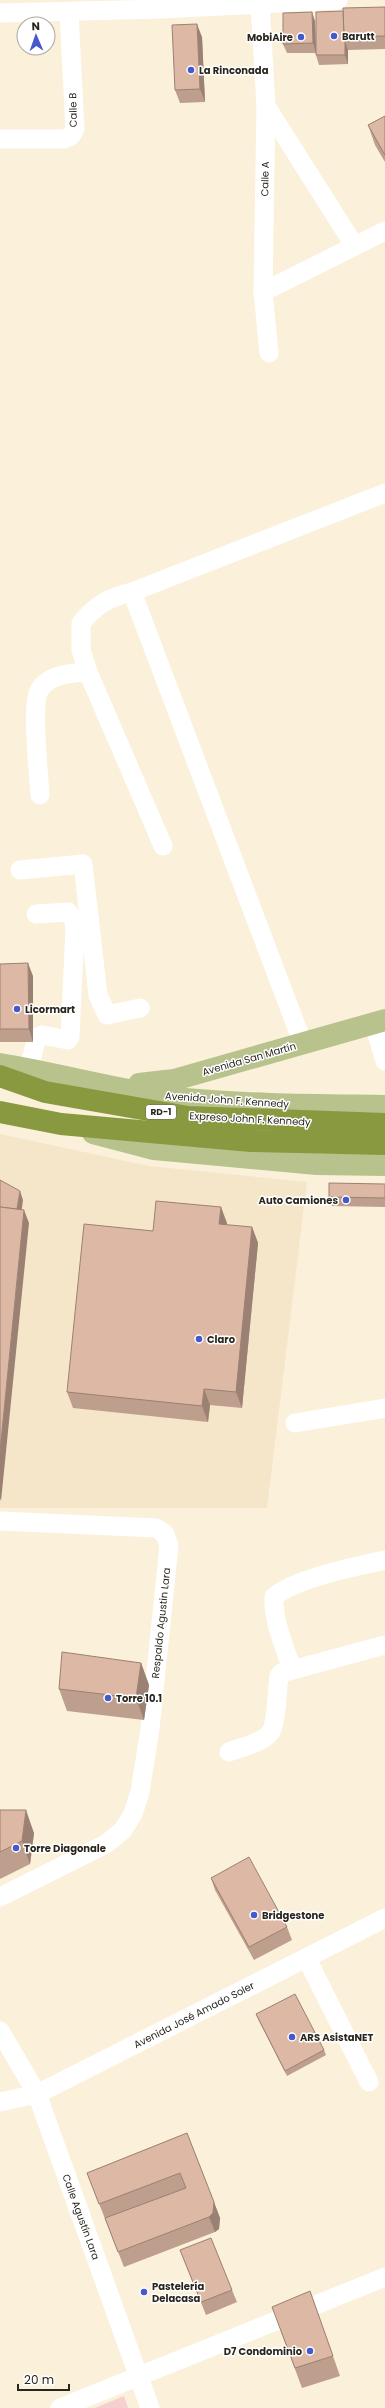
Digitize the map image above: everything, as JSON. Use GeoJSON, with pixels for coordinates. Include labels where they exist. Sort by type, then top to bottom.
{"type":"FeatureCollection","features":[{"type":"Feature","properties":{"kind":"highway","name":"Expreso John F. Kennedy"},"geometry":{"type":"LineString","coordinates":[[0,1076],[45,1092],[188,1117],[326,1133],[385,1144]]}},
{"type":"Feature","properties":{"kind":"highway","name":"Expreso John F. Kennedy"},"geometry":{"type":"LineString","coordinates":[[0,1112],[61,1124],[251,1141],[326,1133],[385,1124]]}},
{"type":"Feature","properties":{"kind":"main road","name":"Avenida San Martín"},"geometry":{"type":"LineString","coordinates":[[110,1087],[174,1080],[379,1022]]}},
{"type":"Feature","properties":{"kind":"main road","name":"Avenida John F. Kennedy"},"geometry":{"type":"LineString","coordinates":[[0,1064],[28,1068],[110,1087],[184,1099],[290,1105],[385,1106]]}},
{"type":"Feature","properties":{"kind":"main road","name":"RD-1"},"geometry":{"type":"LineString","coordinates":[[61,1124],[154,1149],[317,1164],[385,1165]]}},
{"type":"Feature","properties":{"kind":"street"},"geometry":{"type":"LineString","coordinates":[[0,13],[69,12],[109,6],[260,4],[328,0]]}},
{"type":"Feature","properties":{"kind":"street","name":"Calle A"},"geometry":{"type":"LineString","coordinates":[[260,4],[266,106],[263,292],[269,353]]}},
{"type":"Feature","properties":{"kind":"street","name":"Calle B"},"geometry":{"type":"LineString","coordinates":[[0,139],[64,139],[71,136],[75,129],[69,12]]}},
{"type":"Feature","properties":{"kind":"street"},"geometry":{"type":"LineString","coordinates":[[266,106],[354,245]]}},
{"type":"Feature","properties":{"kind":"street"},"geometry":{"type":"LineString","coordinates":[[263,292],[354,245],[385,231]]}},
{"type":"Feature","properties":{"kind":"street"},"geometry":{"type":"LineString","coordinates":[[163,846],[88,672],[81,650],[81,623],[94,608],[112,597],[132,592],[385,493]]}},
{"type":"Feature","properties":{"kind":"street"},"geometry":{"type":"LineString","coordinates":[[132,592],[303,1044]]}},
{"type":"Feature","properties":{"kind":"street"},"geometry":{"type":"LineString","coordinates":[[40,795],[36,709],[39,691],[48,681],[58,676],[88,672]]}},
{"type":"Feature","properties":{"kind":"street"},"geometry":{"type":"LineString","coordinates":[[20,870],[84,864],[98,995],[107,1015],[140,1008]]}},
{"type":"Feature","properties":{"kind":"street"},"geometry":{"type":"LineString","coordinates":[[28,1068],[37,1037],[42,1035],[68,1040],[70,1037],[75,929],[73,918],[68,912],[36,914]]}},
{"type":"Feature","properties":{"kind":"street"},"geometry":{"type":"LineString","coordinates":[[379,1022],[385,1061]]}},
{"type":"Feature","properties":{"kind":"street"},"geometry":{"type":"LineString","coordinates":[[296,1423],[385,1408]]}},
{"type":"Feature","properties":{"kind":"street","name":"Respaldo Agustin Lara"},"geometry":{"type":"LineString","coordinates":[[0,1521],[156,1528],[165,1534],[169,1546],[150,1729],[140,1792],[133,1814],[123,1830],[106,1844],[0,1897]]}},
{"type":"Feature","properties":{"kind":"street"},"geometry":{"type":"LineString","coordinates":[[292,1670],[277,1623],[274,1610],[274,1598],[280,1592],[305,1581],[385,1560]]}},
{"type":"Feature","properties":{"kind":"street"},"geometry":{"type":"LineString","coordinates":[[229,1752],[265,1738],[271,1733],[274,1724],[279,1676],[281,1673],[385,1645]]}},
{"type":"Feature","properties":{"kind":"street","name":"Avenida José Amado Soler"},"geometry":{"type":"LineString","coordinates":[[0,2102],[37,2094],[307,1959],[385,1918]]}},
{"type":"Feature","properties":{"kind":"street"},"geometry":{"type":"LineString","coordinates":[[307,1959],[369,2082]]}},
{"type":"Feature","properties":{"kind":"street","name":"Calle Agustín Lara"},"geometry":{"type":"LineString","coordinates":[[0,2031],[37,2094],[150,2408]]}},
{"type":"Feature","properties":{"kind":"street"},"geometry":{"type":"LineString","coordinates":[[60,2408],[385,2277]]}},
{"type":"Feature","properties":{"kind":"shaded area"},"geometry":{"type":"Polygon","coordinates":[[[0,1134],[149,1166],[307,1182],[267,1508],[0,1508],[0,1134]]]}},
{"type":"Feature","properties":{"kind":"shaded area"},"geometry":{"type":"Polygon","coordinates":[[[124,2396],[128,2408],[95,2408],[124,2396]]]}},
{"type":"Feature","properties":{"kind":"building"},"geometry":{"type":"Polygon","coordinates":[[[385,7],[385,36],[344,37],[343,8],[385,7]]]}},
{"type":"Feature","properties":{"kind":"building","name":"Barutt"},"geometry":{"type":"Polygon","coordinates":[[[343,11],[345,55],[316,55],[316,12],[343,11]]]}},
{"type":"Feature","properties":{"kind":"building","name":"MobiAire"},"geometry":{"type":"Polygon","coordinates":[[[312,12],[313,43],[283,44],[283,13],[312,12]]]}},
{"type":"Feature","properties":{"kind":"building","name":"La Rinconada"},"geometry":{"type":"Polygon","coordinates":[[[197,24],[200,89],[175,90],[172,25],[197,24]]]}},
{"type":"Feature","properties":{"kind":"building"},"geometry":{"type":"Polygon","coordinates":[[[385,116],[385,155],[368,125],[385,116]]]}},
{"type":"Feature","properties":{"kind":"building","name":"Licormart"},"geometry":{"type":"Polygon","coordinates":[[[28,963],[29,1029],[0,1029],[0,964],[28,963]]]}},
{"type":"Feature","properties":{"kind":"building"},"geometry":{"type":"Polygon","coordinates":[[[0,1180],[20,1191],[17,1209],[0,1207],[0,1180]]]}},
{"type":"Feature","properties":{"kind":"building"},"geometry":{"type":"Polygon","coordinates":[[[329,1183],[385,1184],[385,1198],[329,1197],[329,1183]]]}},
{"type":"Feature","properties":{"kind":"building"},"geometry":{"type":"Polygon","coordinates":[[[156,1201],[221,1207],[219,1224],[252,1227],[236,1392],[204,1389],[202,1406],[67,1392],[84,1224],[153,1231],[156,1201]]]}},
{"type":"Feature","properties":{"kind":"building"},"geometry":{"type":"Polygon","coordinates":[[[0,1207],[24,1210],[0,1451],[0,1207]]]}},
{"type":"Feature","properties":{"kind":"building"},"geometry":{"type":"Polygon","coordinates":[[[62,1652],[141,1663],[136,1698],[59,1689],[62,1652]]]}},
{"type":"Feature","properties":{"kind":"building"},"geometry":{"type":"Polygon","coordinates":[[[0,1810],[26,1810],[22,1841],[0,1852],[0,1810]]]}},
{"type":"Feature","properties":{"kind":"building","name":"Bridgestone"},"geometry":{"type":"Polygon","coordinates":[[[249,1857],[287,1927],[249,1947],[211,1878],[249,1857]]]}},
{"type":"Feature","properties":{"kind":"building","name":"ARS AsistaNET"},"geometry":{"type":"Polygon","coordinates":[[[295,1994],[324,2050],[285,2071],[256,2014],[295,1994]]]}},
{"type":"Feature","properties":{"kind":"building"},"geometry":{"type":"Polygon","coordinates":[[[187,2133],[214,2202],[213,2213],[209,2217],[118,2252],[105,2218],[186,2188],[180,2173],[99,2204],[87,2173],[187,2133]]]}},
{"type":"Feature","properties":{"kind":"building"},"geometry":{"type":"Polygon","coordinates":[[[211,2238],[232,2290],[201,2302],[180,2250],[211,2238]]]}},
{"type":"Feature","properties":{"kind":"building","name":"D7 Condominio"},"geometry":{"type":"Polygon","coordinates":[[[310,2291],[333,2356],[295,2368],[272,2307],[310,2291]]]}},
{"type":"Feature","properties":{"kind":"place","name":"Barutt"},"geometry":{"type":"Point","coordinates":[334,36]}},
{"type":"Feature","properties":{"kind":"place","name":"MobiAire"},"geometry":{"type":"Point","coordinates":[301,37]}},
{"type":"Feature","properties":{"kind":"place","name":"La Rinconada"},"geometry":{"type":"Point","coordinates":[191,70]}},
{"type":"Feature","properties":{"kind":"place","name":"Licormart"},"geometry":{"type":"Point","coordinates":[17,1009]}},
{"type":"Feature","properties":{"kind":"place","name":"Auto Camiones"},"geometry":{"type":"Point","coordinates":[346,1200]}},
{"type":"Feature","properties":{"kind":"place","name":"Claro"},"geometry":{"type":"Point","coordinates":[199,1339]}},
{"type":"Feature","properties":{"kind":"place","name":"Torre 10.1"},"geometry":{"type":"Point","coordinates":[108,1698]}},
{"type":"Feature","properties":{"kind":"place","name":"Torre Diagonale"},"geometry":{"type":"Point","coordinates":[16,1848]}},
{"type":"Feature","properties":{"kind":"place","name":"Bridgestone"},"geometry":{"type":"Point","coordinates":[254,1915]}},
{"type":"Feature","properties":{"kind":"place","name":"ARS AsistaNET"},"geometry":{"type":"Point","coordinates":[292,2037]}},
{"type":"Feature","properties":{"kind":"place","name":"Pastelería Delacasa"},"geometry":{"type":"Point","coordinates":[144,2292]}},
{"type":"Feature","properties":{"kind":"place","name":"D7 Condominio"},"geometry":{"type":"Point","coordinates":[310,2351]}}]}
